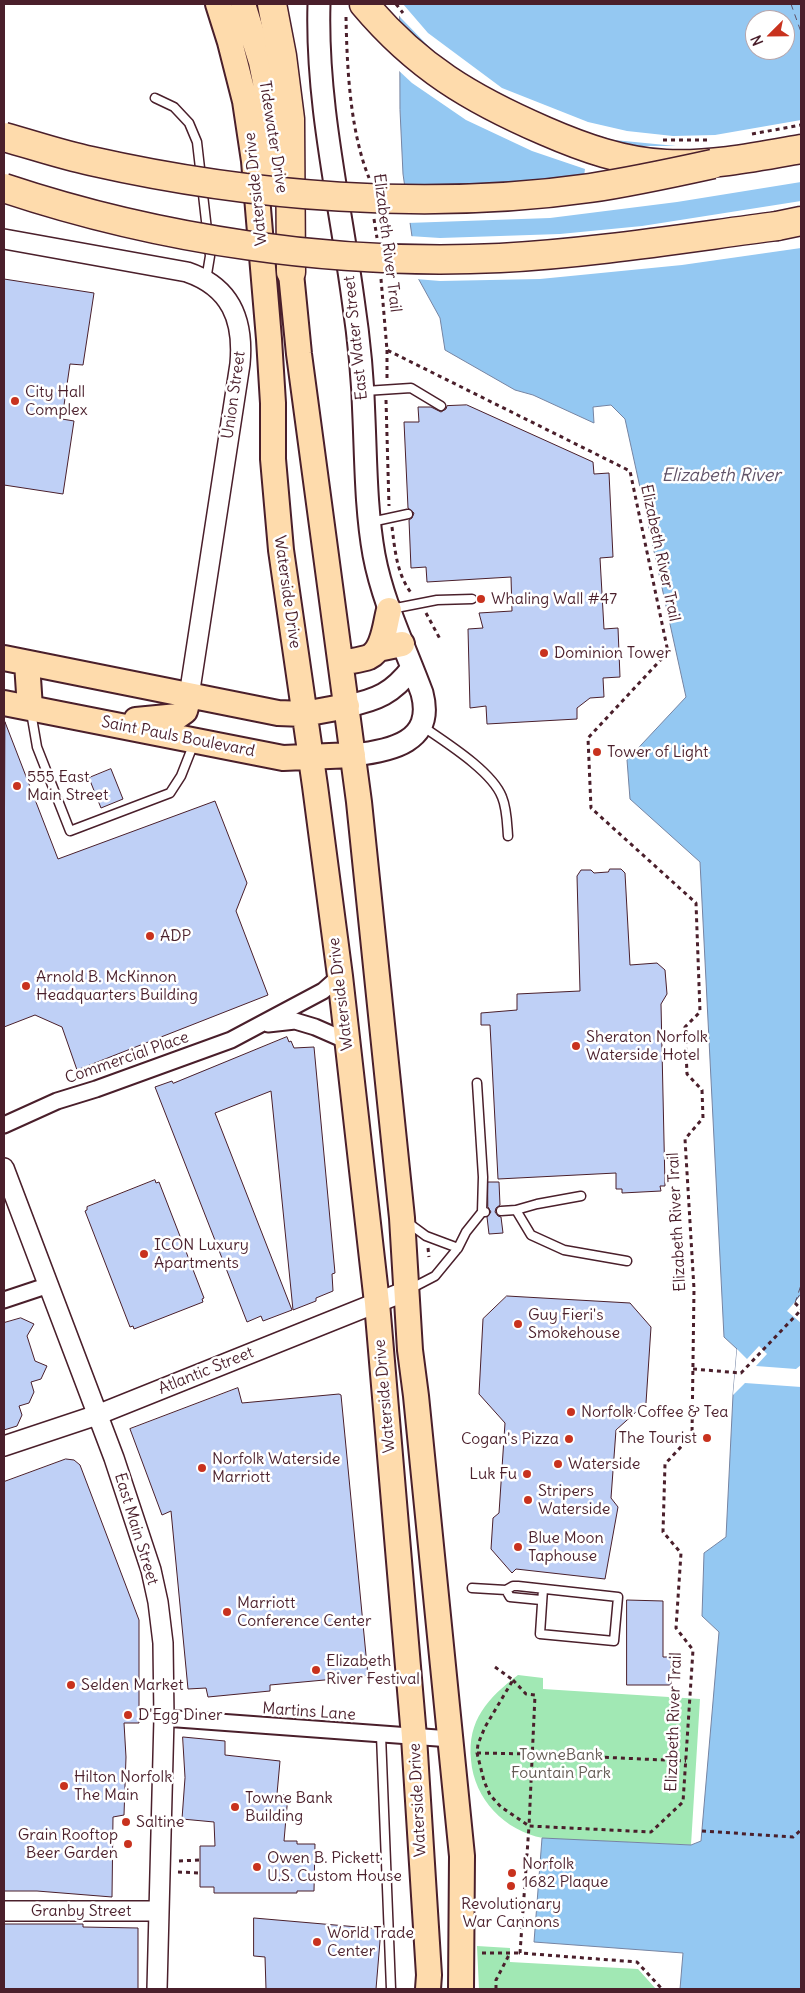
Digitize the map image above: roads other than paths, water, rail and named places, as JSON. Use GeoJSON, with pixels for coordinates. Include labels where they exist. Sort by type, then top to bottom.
{"type":"FeatureCollection","features":[{"type":"Feature","properties":{"kind":"highway"},"geometry":{"type":"LineString","coordinates":[[272,4],[282,56],[290,119],[292,150],[291,272]]}},
{"type":"Feature","properties":{"kind":"highway"},"geometry":{"type":"LineString","coordinates":[[355,8],[379,21],[411,52],[443,78],[503,114],[577,145],[622,158],[664,164],[715,152],[767,156],[801,149]]}},
{"type":"Feature","properties":{"kind":"highway"},"geometry":{"type":"LineString","coordinates":[[4,137],[90,161],[164,176],[266,191],[377,198],[439,198],[561,191],[632,181],[715,152]]}},
{"type":"Feature","properties":{"kind":"highway"},"geometry":{"type":"LineString","coordinates":[[4,188],[60,206],[189,236],[309,252],[412,259],[498,258],[563,254],[801,221]]}},
{"type":"Feature","properties":{"kind":"main road","name":"Waterside Drive"},"geometry":{"type":"LineString","coordinates":[[218,4],[245,101],[254,161],[269,339],[277,519],[340,976],[377,1303],[414,1737],[429,1975],[428,1989]]}},
{"type":"Feature","properties":{"kind":"main road","name":"Tidewater Drive"},"geometry":{"type":"LineString","coordinates":[[243,4],[261,62],[267,92],[277,152],[291,272]]}},
{"type":"Feature","properties":{"kind":"main road","name":"East Water Street"},"geometry":{"type":"LineString","coordinates":[[319,4],[319,45],[326,117],[354,301],[363,391],[365,472],[369,522],[377,569],[389,610],[424,700],[425,716],[422,726]]}},
{"type":"Feature","properties":{"kind":"main road","name":"Waterside Drive"},"geometry":{"type":"LineString","coordinates":[[291,272],[299,354],[342,663],[382,1014],[402,1218],[410,1350],[462,1856],[461,1989]]}},
{"type":"Feature","properties":{"kind":"main road"},"geometry":{"type":"LineString","coordinates":[[378,649],[389,610]]}},
{"type":"Feature","properties":{"kind":"main road"},"geometry":{"type":"LineString","coordinates":[[342,663],[369,656],[378,649],[402,644]]}},
{"type":"Feature","properties":{"kind":"main road"},"geometry":{"type":"LineString","coordinates":[[4,658],[278,713],[304,714],[375,699],[391,691],[412,668]]}},
{"type":"Feature","properties":{"kind":"main road"},"geometry":{"type":"LineString","coordinates":[[27,663],[30,708]]}},
{"type":"Feature","properties":{"kind":"main road"},"geometry":{"type":"LineString","coordinates":[[100,722],[163,719],[178,716],[185,711],[189,696]]}},
{"type":"Feature","properties":{"kind":"main road","name":"Saint Pauls Boulevard"},"geometry":{"type":"LineString","coordinates":[[4,702],[283,758],[353,755]]}},
{"type":"Feature","properties":{"kind":"main road"},"geometry":{"type":"LineString","coordinates":[[353,755],[380,752],[398,746],[413,737],[422,726]]}},
{"type":"Feature","properties":{"kind":"main road"},"geometry":{"type":"LineString","coordinates":[[406,1646],[428,1663],[444,1667]]}},
{"type":"Feature","properties":{"kind":"street","name":"Union Street"},"geometry":{"type":"LineString","coordinates":[[4,239],[187,272],[206,280],[224,296],[236,315],[240,327],[241,352],[189,696]]}},
{"type":"Feature","properties":{"kind":"street","name":"Commercial Place"},"geometry":{"type":"LineString","coordinates":[[4,1125],[58,1101],[230,1040],[323,991],[340,976]]}},
{"type":"Feature","properties":{"kind":"street","name":"Commercial Place"},"geometry":{"type":"LineString","coordinates":[[262,1024],[296,1021],[347,1041]]}},
{"type":"Feature","properties":{"kind":"street","name":"East Main Street"},"geometry":{"type":"LineString","coordinates":[[4,1168],[114,1458],[152,1578],[163,1643],[164,1718],[157,1989]]}},
{"type":"Feature","properties":{"kind":"street"},"geometry":{"type":"LineString","coordinates":[[4,1300],[49,1284]]}},
{"type":"Feature","properties":{"kind":"street","name":"Atlantic Street"},"geometry":{"type":"LineString","coordinates":[[4,1446],[97,1415],[406,1291]]}},
{"type":"Feature","properties":{"kind":"street","name":"Martins Lane"},"geometry":{"type":"LineString","coordinates":[[164,1718],[451,1739]]}},
{"type":"Feature","properties":{"kind":"street","name":"Granby Street"},"geometry":{"type":"LineString","coordinates":[[4,1911],[159,1911]]}},
{"type":"Feature","properties":{"kind":"lane"},"geometry":{"type":"LineString","coordinates":[[155,98],[174,107],[189,123],[197,142],[210,256],[206,280]]}},
{"type":"Feature","properties":{"kind":"lane"},"geometry":{"type":"LineString","coordinates":[[363,391],[411,388],[441,406]]}},
{"type":"Feature","properties":{"kind":"lane"},"geometry":{"type":"LineString","coordinates":[[369,522],[408,514]]}},
{"type":"Feature","properties":{"kind":"lane"},"geometry":{"type":"LineString","coordinates":[[389,610],[437,600],[472,599]]}},
{"type":"Feature","properties":{"kind":"lane"},"geometry":{"type":"LineString","coordinates":[[30,708],[37,747],[70,831],[170,793],[182,776],[194,740]]}},
{"type":"Feature","properties":{"kind":"lane"},"geometry":{"type":"LineString","coordinates":[[422,726],[459,752],[494,784],[504,804],[508,836]]}},
{"type":"Feature","properties":{"kind":"lane"},"geometry":{"type":"LineString","coordinates":[[406,1291],[435,1276],[458,1248],[466,1232],[484,1212],[477,1083]]}},
{"type":"Feature","properties":{"kind":"lane"},"geometry":{"type":"LineString","coordinates":[[501,1211],[516,1210],[580,1196]]}},
{"type":"Feature","properties":{"kind":"lane"},"geometry":{"type":"LineString","coordinates":[[516,1210],[531,1235],[564,1250],[627,1261]]}},
{"type":"Feature","properties":{"kind":"lane"},"geometry":{"type":"LineString","coordinates":[[402,1218],[426,1236],[458,1248]]}},
{"type":"Feature","properties":{"kind":"lane"},"geometry":{"type":"LineString","coordinates":[[472,1588],[506,1590],[513,1586],[543,1589],[618,1597],[614,1641],[540,1634],[543,1589]]}},
{"type":"Feature","properties":{"kind":"lane"},"geometry":{"type":"LineString","coordinates":[[506,1590],[510,1597],[542,1600]]}},
{"type":"Feature","properties":{"kind":"lane"},"geometry":{"type":"LineString","coordinates":[[381,1735],[390,1989]]}},
{"type":"Feature","properties":{"kind":"water","name":"Elizabeth River"},"geometry":{"type":"Polygon","coordinates":[[[400,4],[801,4],[801,1989],[680,1989],[683,1953],[534,1942],[542,1838],[691,1845],[701,1841],[719,1632],[702,1616],[704,1553],[726,1537],[737,1349],[724,1337],[700,862],[630,799],[627,760],[686,697],[625,419],[611,405],[593,407],[594,423],[533,395],[515,390],[445,350],[440,318],[418,278],[403,174],[400,110],[400,4]]]}},
{"type":"Feature","properties":{"kind":"place","name":"City Hall Complex"},"geometry":{"type":"Point","coordinates":[15,401]}},
{"type":"Feature","properties":{"kind":"place","name":"Whaling Wall #47"},"geometry":{"type":"Point","coordinates":[481,599]}},
{"type":"Feature","properties":{"kind":"place","name":"Dominion Tower"},"geometry":{"type":"Point","coordinates":[544,653]}},
{"type":"Feature","properties":{"kind":"place","name":"Tower of Light"},"geometry":{"type":"Point","coordinates":[597,752]}},
{"type":"Feature","properties":{"kind":"place","name":"555 East Main Street"},"geometry":{"type":"Point","coordinates":[17,786]}},
{"type":"Feature","properties":{"kind":"place","name":"ADP"},"geometry":{"type":"Point","coordinates":[150,936]}},
{"type":"Feature","properties":{"kind":"place","name":"Arnold B. McKinnon Headquarters Building"},"geometry":{"type":"Point","coordinates":[26,986]}},
{"type":"Feature","properties":{"kind":"place","name":"Sheraton Norfolk Waterside Hotel"},"geometry":{"type":"Point","coordinates":[576,1046]}},
{"type":"Feature","properties":{"kind":"place","name":"ICON Luxury Apartments"},"geometry":{"type":"Point","coordinates":[144,1254]}},
{"type":"Feature","properties":{"kind":"place","name":"Guy Fieri's Smokehouse"},"geometry":{"type":"Point","coordinates":[518,1324]}},
{"type":"Feature","properties":{"kind":"place","name":"Norfolk Coffee & Tea"},"geometry":{"type":"Point","coordinates":[571,1412]}},
{"type":"Feature","properties":{"kind":"place","name":"The Tourist"},"geometry":{"type":"Point","coordinates":[707,1438]}},
{"type":"Feature","properties":{"kind":"place","name":"Cogan's Pizza"},"geometry":{"type":"Point","coordinates":[569,1439]}},
{"type":"Feature","properties":{"kind":"place","name":"Waterside"},"geometry":{"type":"Point","coordinates":[558,1464]}},
{"type":"Feature","properties":{"kind":"place","name":"Norfolk Waterside Marriott"},"geometry":{"type":"Point","coordinates":[202,1468]}},
{"type":"Feature","properties":{"kind":"place","name":"Luk Fu"},"geometry":{"type":"Point","coordinates":[527,1474]}},
{"type":"Feature","properties":{"kind":"place","name":"Stripers Waterside"},"geometry":{"type":"Point","coordinates":[528,1500]}},
{"type":"Feature","properties":{"kind":"place","name":"Blue Moon Taphouse"},"geometry":{"type":"Point","coordinates":[518,1547]}},
{"type":"Feature","properties":{"kind":"place","name":"Marriott Conference Center"},"geometry":{"type":"Point","coordinates":[227,1612]}},
{"type":"Feature","properties":{"kind":"place","name":"Elizabeth River Festival"},"geometry":{"type":"Point","coordinates":[316,1670]}},
{"type":"Feature","properties":{"kind":"place","name":"Selden Market"},"geometry":{"type":"Point","coordinates":[71,1685]}},
{"type":"Feature","properties":{"kind":"place","name":"D'Egg Diner"},"geometry":{"type":"Point","coordinates":[128,1715]}},
{"type":"Feature","properties":{"kind":"place","name":"Hilton Norfolk The Main"},"geometry":{"type":"Point","coordinates":[64,1786]}},
{"type":"Feature","properties":{"kind":"place","name":"Towne Bank Building"},"geometry":{"type":"Point","coordinates":[235,1807]}},
{"type":"Feature","properties":{"kind":"place","name":"Saltine"},"geometry":{"type":"Point","coordinates":[126,1822]}},
{"type":"Feature","properties":{"kind":"place","name":"Grain Rooftop Beer Garden"},"geometry":{"type":"Point","coordinates":[128,1844]}},
{"type":"Feature","properties":{"kind":"place","name":"Owen B. Pickett U.S. Custom House"},"geometry":{"type":"Point","coordinates":[257,1867]}},
{"type":"Feature","properties":{"kind":"place","name":"Norfolk 1682 Plaque"},"geometry":{"type":"Point","coordinates":[512,1873]}},
{"type":"Feature","properties":{"kind":"place","name":"Revolutionary War Cannons"},"geometry":{"type":"Point","coordinates":[511,1886]}},
{"type":"Feature","properties":{"kind":"place","name":"World Trade Center"},"geometry":{"type":"Point","coordinates":[317,1942]}},
{"type":"Feature","properties":{"kind":"park label","name":"TowneBank Fountain Park"},"geometry":{"type":"Point","coordinates":[561,1764]}}]}
